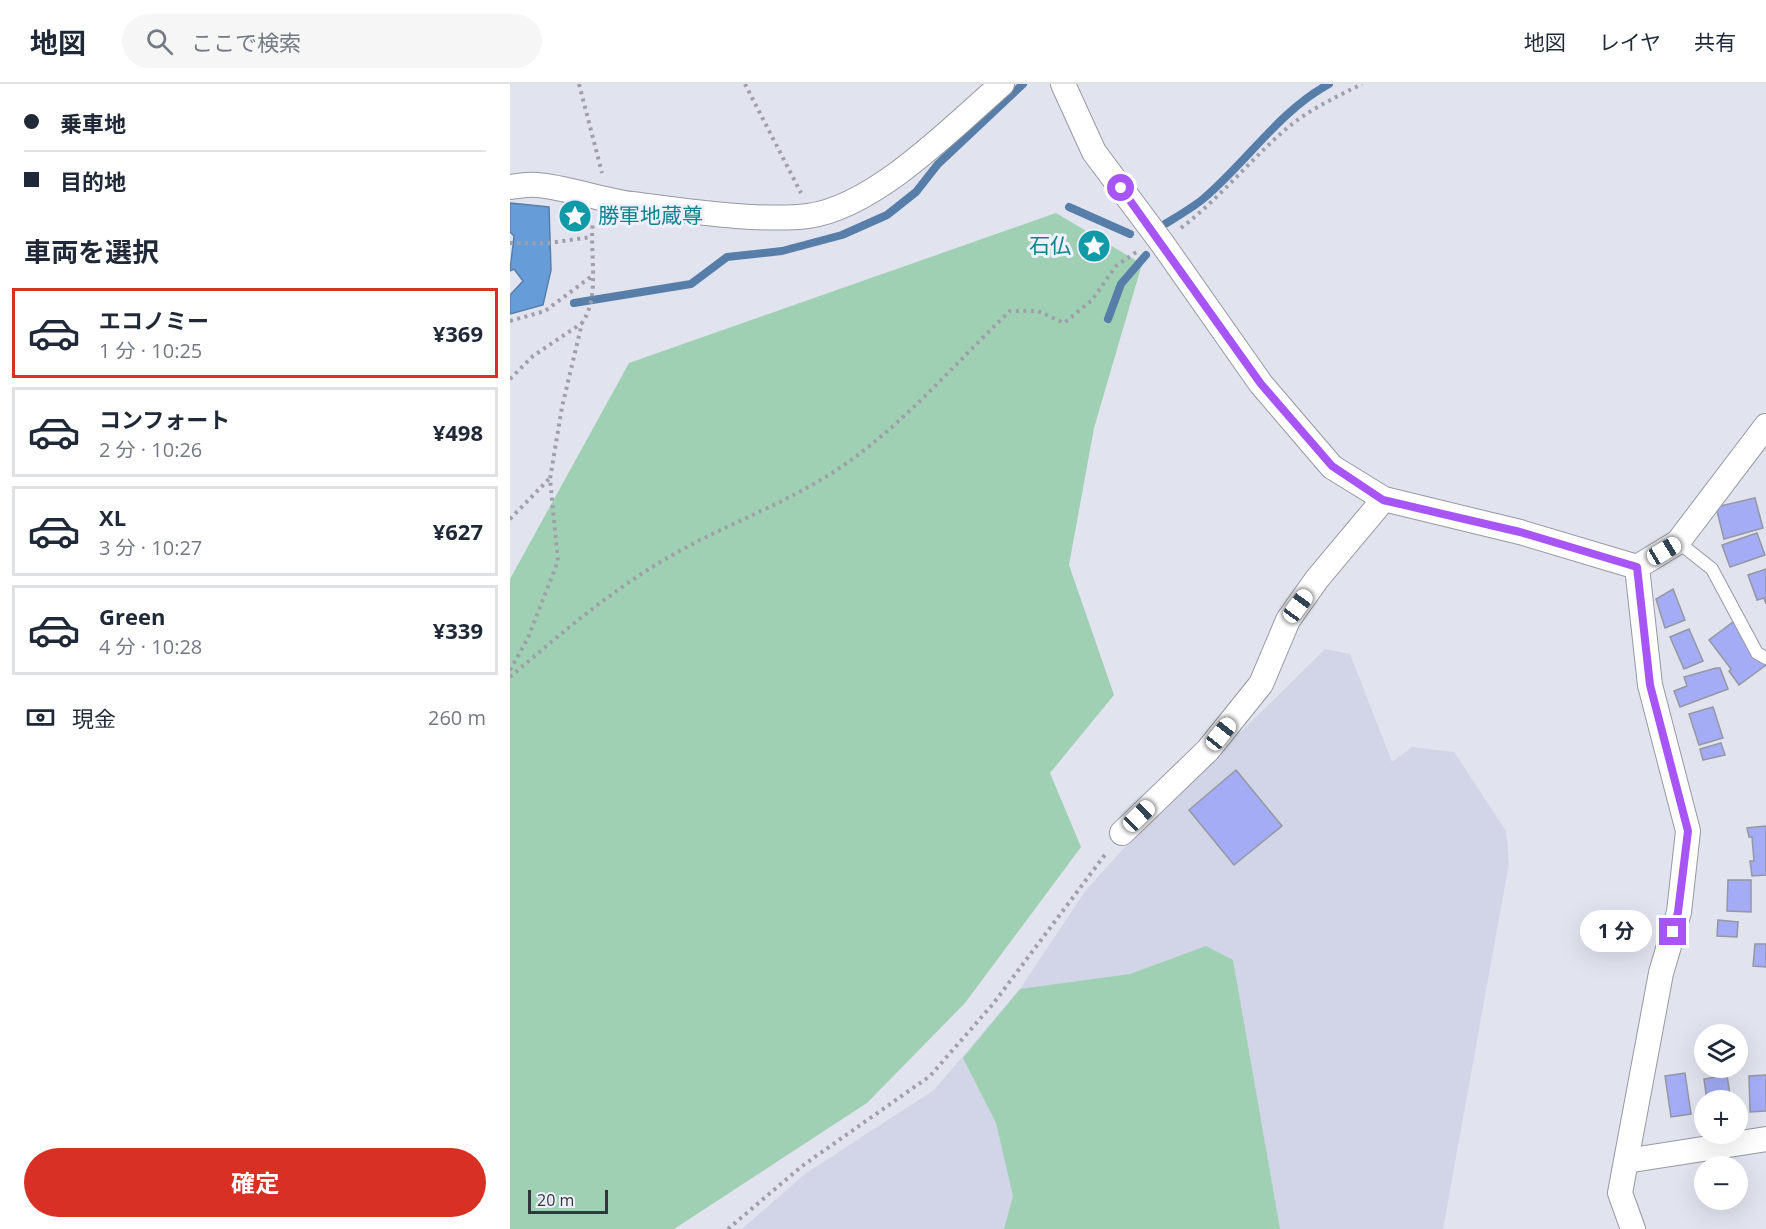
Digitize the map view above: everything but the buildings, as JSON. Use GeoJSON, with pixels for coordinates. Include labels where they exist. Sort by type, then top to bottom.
{"type":"FeatureCollection","features":[{"type":"Feature","properties":{"kind":"street"},"geometry":{"type":"LineString","coordinates":[[510,187],[537,185],[597,199],[692,212],[809,216],[842,205],[880,186],[927,150],[1002,84]]}},
{"type":"Feature","properties":{"kind":"street"},"geometry":{"type":"LineString","coordinates":[[1062,84],[1094,152],[1162,243],[1261,384],[1332,466],[1383,500],[1520,532],[1637,567],[1678,543],[1766,426]]}},
{"type":"Feature","properties":{"kind":"street"},"geometry":{"type":"LineString","coordinates":[[1122,833],[1208,750],[1261,684],[1288,620],[1317,579],[1383,500]]}},
{"type":"Feature","properties":{"kind":"street"},"geometry":{"type":"LineString","coordinates":[[1634,1229],[1620,1193],[1661,973],[1678,912],[1688,831],[1650,685],[1637,567]]}},
{"type":"Feature","properties":{"kind":"street"},"geometry":{"type":"LineString","coordinates":[[1626,1161],[1766,1139]]}},
{"type":"Feature","properties":{"kind":"lane"},"geometry":{"type":"LineString","coordinates":[[1678,543],[1712,569],[1756,653],[1766,658]]}},
{"type":"Feature","properties":{"kind":"path"},"geometry":{"type":"LineString","coordinates":[[579,84],[601,164]]}},
{"type":"Feature","properties":{"kind":"path"},"geometry":{"type":"LineString","coordinates":[[745,84],[796,178]]}},
{"type":"Feature","properties":{"kind":"path"},"geometry":{"type":"LineString","coordinates":[[510,677],[585,612],[684,548],[766,511],[836,470],[918,403],[1010,311],[1038,311],[1064,323],[1092,300],[1116,266],[1139,250],[1162,243],[1206,209],[1287,128],[1329,100],[1362,84]]}},
{"type":"Feature","properties":{"kind":"path"},"geometry":{"type":"LineString","coordinates":[[510,379],[532,356],[582,323],[588,315],[593,276],[591,237],[597,199]]}},
{"type":"Feature","properties":{"kind":"path"},"geometry":{"type":"LineString","coordinates":[[511,243],[549,243],[591,237]]}},
{"type":"Feature","properties":{"kind":"path"},"geometry":{"type":"LineString","coordinates":[[510,321],[544,311],[593,276]]}},
{"type":"Feature","properties":{"kind":"path"},"geometry":{"type":"LineString","coordinates":[[510,669],[528,638],[558,561],[550,479],[562,407],[582,323]]}},
{"type":"Feature","properties":{"kind":"path"},"geometry":{"type":"LineString","coordinates":[[510,519],[550,479]]}},
{"type":"Feature","properties":{"kind":"path"},"geometry":{"type":"LineString","coordinates":[[728,1229],[802,1166],[930,1076],[993,1004],[1122,833]]}},
{"type":"Feature","properties":{"kind":"shaded area"},"geometry":{"type":"Polygon","coordinates":[[[1325,649],[1350,654],[1392,762],[1412,747],[1454,752],[1506,831],[1509,863],[1443,1229],[742,1229],[805,1174],[934,1090],[1020,989],[1086,890],[1134,837],[1325,649]]]}},
{"type":"Feature","properties":{"kind":"green space"},"geometry":{"type":"Polygon","coordinates":[[[1056,213],[1142,264],[1094,428],[1069,565],[1114,695],[1050,773],[1081,847],[965,1003],[867,1103],[674,1229],[510,1229],[510,579],[629,363],[1056,213]]]}},
{"type":"Feature","properties":{"kind":"green space"},"geometry":{"type":"Polygon","coordinates":[[[1206,946],[1233,960],[1280,1229],[1004,1229],[1013,1196],[996,1123],[963,1058],[1020,989],[1130,974],[1206,946]]]}},
{"type":"Feature","properties":{"kind":"water"},"geometry":{"type":"Polygon","coordinates":[[[510,203],[549,207],[551,270],[543,305],[510,314],[510,295],[523,281],[514,269],[510,271],[514,236],[510,232],[510,203]]]}},
{"type":"Feature","properties":{"kind":"waterway"},"geometry":{"type":"LineString","coordinates":[[574,303],[691,284],[727,257],[782,251],[842,235],[887,215],[916,192],[938,164],[1023,84]]}},
{"type":"Feature","properties":{"kind":"waterway"},"geometry":{"type":"LineString","coordinates":[[1165,224],[1203,199],[1294,108],[1329,84]]}},
{"type":"Feature","properties":{"kind":"waterway"},"geometry":{"type":"LineString","coordinates":[[1069,207],[1130,234]]}},
{"type":"Feature","properties":{"kind":"waterway"},"geometry":{"type":"LineString","coordinates":[[1108,319],[1121,284],[1146,255]]}},
{"type":"Feature","properties":{"kind":"place","name":"勝軍地蔵尊"},"geometry":{"type":"Point","coordinates":[575,216]}},
{"type":"Feature","properties":{"kind":"place","name":"石仏"},"geometry":{"type":"Point","coordinates":[1094,246]}},
{"type":"Feature","properties":{"kind":"route"},"geometry":{"type":"LineString","coordinates":[[1121,188],[1261,384],[1332,466],[1383,500],[1520,532],[1637,567],[1650,685],[1688,831],[1678,912],[1673,932]]}}]}
